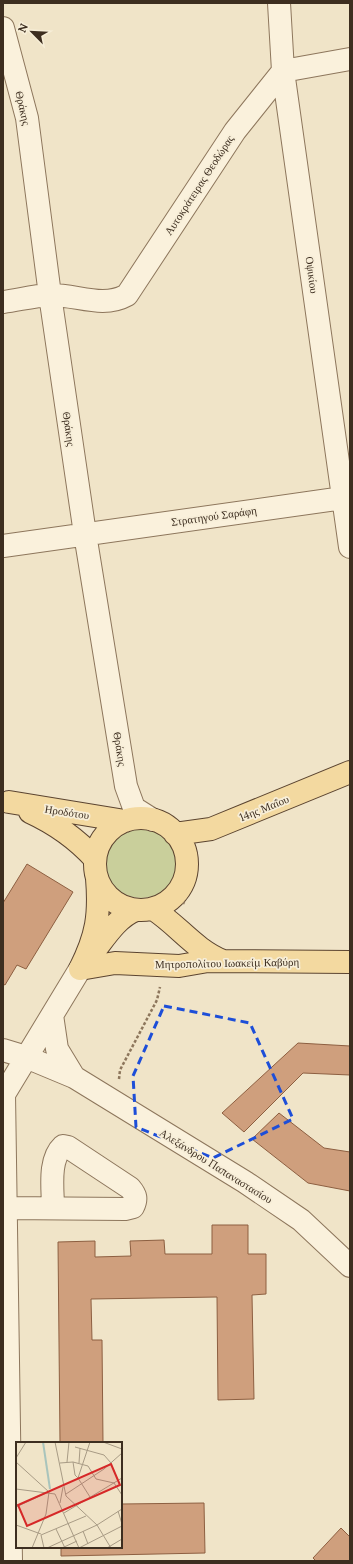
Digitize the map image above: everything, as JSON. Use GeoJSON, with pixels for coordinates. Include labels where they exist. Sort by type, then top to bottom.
{"type":"FeatureCollection","features":[{"type":"Feature","properties":{"kind":"main road","name":"14ης Μαΐου"},"geometry":{"type":"LineString","coordinates":[[176,834],[211,829],[350,772]]}},
{"type":"Feature","properties":{"kind":"main road","name":"Ηροδότου"},"geometry":{"type":"LineString","coordinates":[[6,801],[125,821]]}},
{"type":"Feature","properties":{"kind":"main road","name":"Ηροδότου"},"geometry":{"type":"LineString","coordinates":[[6,801],[61,828],[80,842],[96,868]]}},
{"type":"Feature","properties":{"kind":"main road"},"geometry":{"type":"LineString","coordinates":[[139,818],[153,820],[165,825],[176,834],[184,847],[187,862],[185,877],[178,892],[167,902],[130,912],[108,933],[80,969],[89,952],[98,918],[96,868],[99,847],[105,836],[114,827],[125,821],[139,818]]}},
{"type":"Feature","properties":{"kind":"main road"},"geometry":{"type":"LineString","coordinates":[[96,868],[102,889],[112,900],[123,907],[145,909],[171,922],[205,953],[224,962]]}},
{"type":"Feature","properties":{"kind":"main road","name":"Μητροπολίτου Ιωακείμ Καβύρη"},"geometry":{"type":"LineString","coordinates":[[80,969],[115,963],[179,966],[208,961],[350,962]]}},
{"type":"Feature","properties":{"kind":"street","name":"Οψικίου"},"geometry":{"type":"LineString","coordinates":[[279,3],[283,71],[350,547]]}},
{"type":"Feature","properties":{"kind":"street","name":"Θράκης"},"geometry":{"type":"LineString","coordinates":[[3,28],[27,118],[50,295],[85,534],[126,786],[134,808],[153,820]]}},
{"type":"Feature","properties":{"kind":"street"},"geometry":{"type":"LineString","coordinates":[[283,71],[350,59]]}},
{"type":"Feature","properties":{"kind":"street","name":"Αυτοκράτειρας Θεοδώρας"},"geometry":{"type":"LineString","coordinates":[[3,302],[50,295],[106,302],[118,300],[127,295],[235,131],[283,71]]}},
{"type":"Feature","properties":{"kind":"street","name":"Στρατηγού Σαράφη"},"geometry":{"type":"LineString","coordinates":[[3,546],[343,498]]}},
{"type":"Feature","properties":{"kind":"street"},"geometry":{"type":"LineString","coordinates":[[11,1561],[3,1094],[80,969]]}},
{"type":"Feature","properties":{"kind":"street","name":"Αλεξάνδρου Παπαναστασίου"},"geometry":{"type":"LineString","coordinates":[[52,1015],[57,1049],[74,1077]]}},
{"type":"Feature","properties":{"kind":"street","name":"Αλεξάνδρου Παπαναστασίου"},"geometry":{"type":"LineString","coordinates":[[3,1050],[26,1057],[74,1077],[245,1182],[301,1220],[350,1266]]}},
{"type":"Feature","properties":{"kind":"street"},"geometry":{"type":"LineString","coordinates":[[5,1208],[53,1208]]}},
{"type":"Feature","properties":{"kind":"path"},"geometry":{"type":"LineString","coordinates":[[179,930],[187,923],[182,907],[190,887],[195,853],[200,848],[215,840],[211,829]]}},
{"type":"Feature","properties":{"kind":"path"},"geometry":{"type":"LineString","coordinates":[[118,1084],[120,1070],[157,1000],[161,983],[157,965]]}},
{"type":"Feature","properties":{"kind":"highlighted area"},"geometry":{"type":"Polygon","coordinates":[[[164,1006],[250,1023],[293,1119],[213,1158],[136,1127],[133,1076],[164,1006]]]}},
{"type":"Feature","properties":{"kind":"green space"},"geometry":{"type":"Polygon","coordinates":[[[134,822],[148,822],[162,828],[173,839],[179,853],[179,867],[176,875],[168,887],[162,892],[148,898],[134,898],[120,892],[109,881],[103,867],[103,853],[109,839],[120,828],[134,822]]]}},
{"type":"Feature","properties":{"kind":"building"},"geometry":{"type":"Polygon","coordinates":[[[27,864],[73,892],[26,969],[17,965],[5,985],[3,984],[3,903],[27,864]]]}},
{"type":"Feature","properties":{"kind":"building"},"geometry":{"type":"Polygon","coordinates":[[[298,1043],[350,1046],[350,1075],[303,1073],[244,1132],[222,1113],[298,1043]]]}},
{"type":"Feature","properties":{"kind":"building"},"geometry":{"type":"Polygon","coordinates":[[[279,1113],[324,1148],[350,1152],[350,1191],[308,1183],[252,1139],[279,1113]]]}},
{"type":"Feature","properties":{"kind":"building"},"geometry":{"type":"Polygon","coordinates":[[[212,1225],[248,1225],[248,1254],[266,1254],[266,1294],[252,1295],[254,1399],[218,1400],[217,1297],[91,1299],[92,1340],[102,1340],[103,1442],[60,1442],[58,1242],[95,1241],[95,1257],[131,1256],[130,1241],[164,1240],[165,1254],[212,1254],[212,1225]]]}},
{"type":"Feature","properties":{"kind":"building"},"geometry":{"type":"Polygon","coordinates":[[[204,1503],[205,1553],[61,1556],[61,1548],[122,1548],[122,1504],[204,1503]]]}},
{"type":"Feature","properties":{"kind":"building"},"geometry":{"type":"Polygon","coordinates":[[[341,1528],[350,1537],[350,1561],[316,1561],[313,1558],[341,1528]]]}}]}
